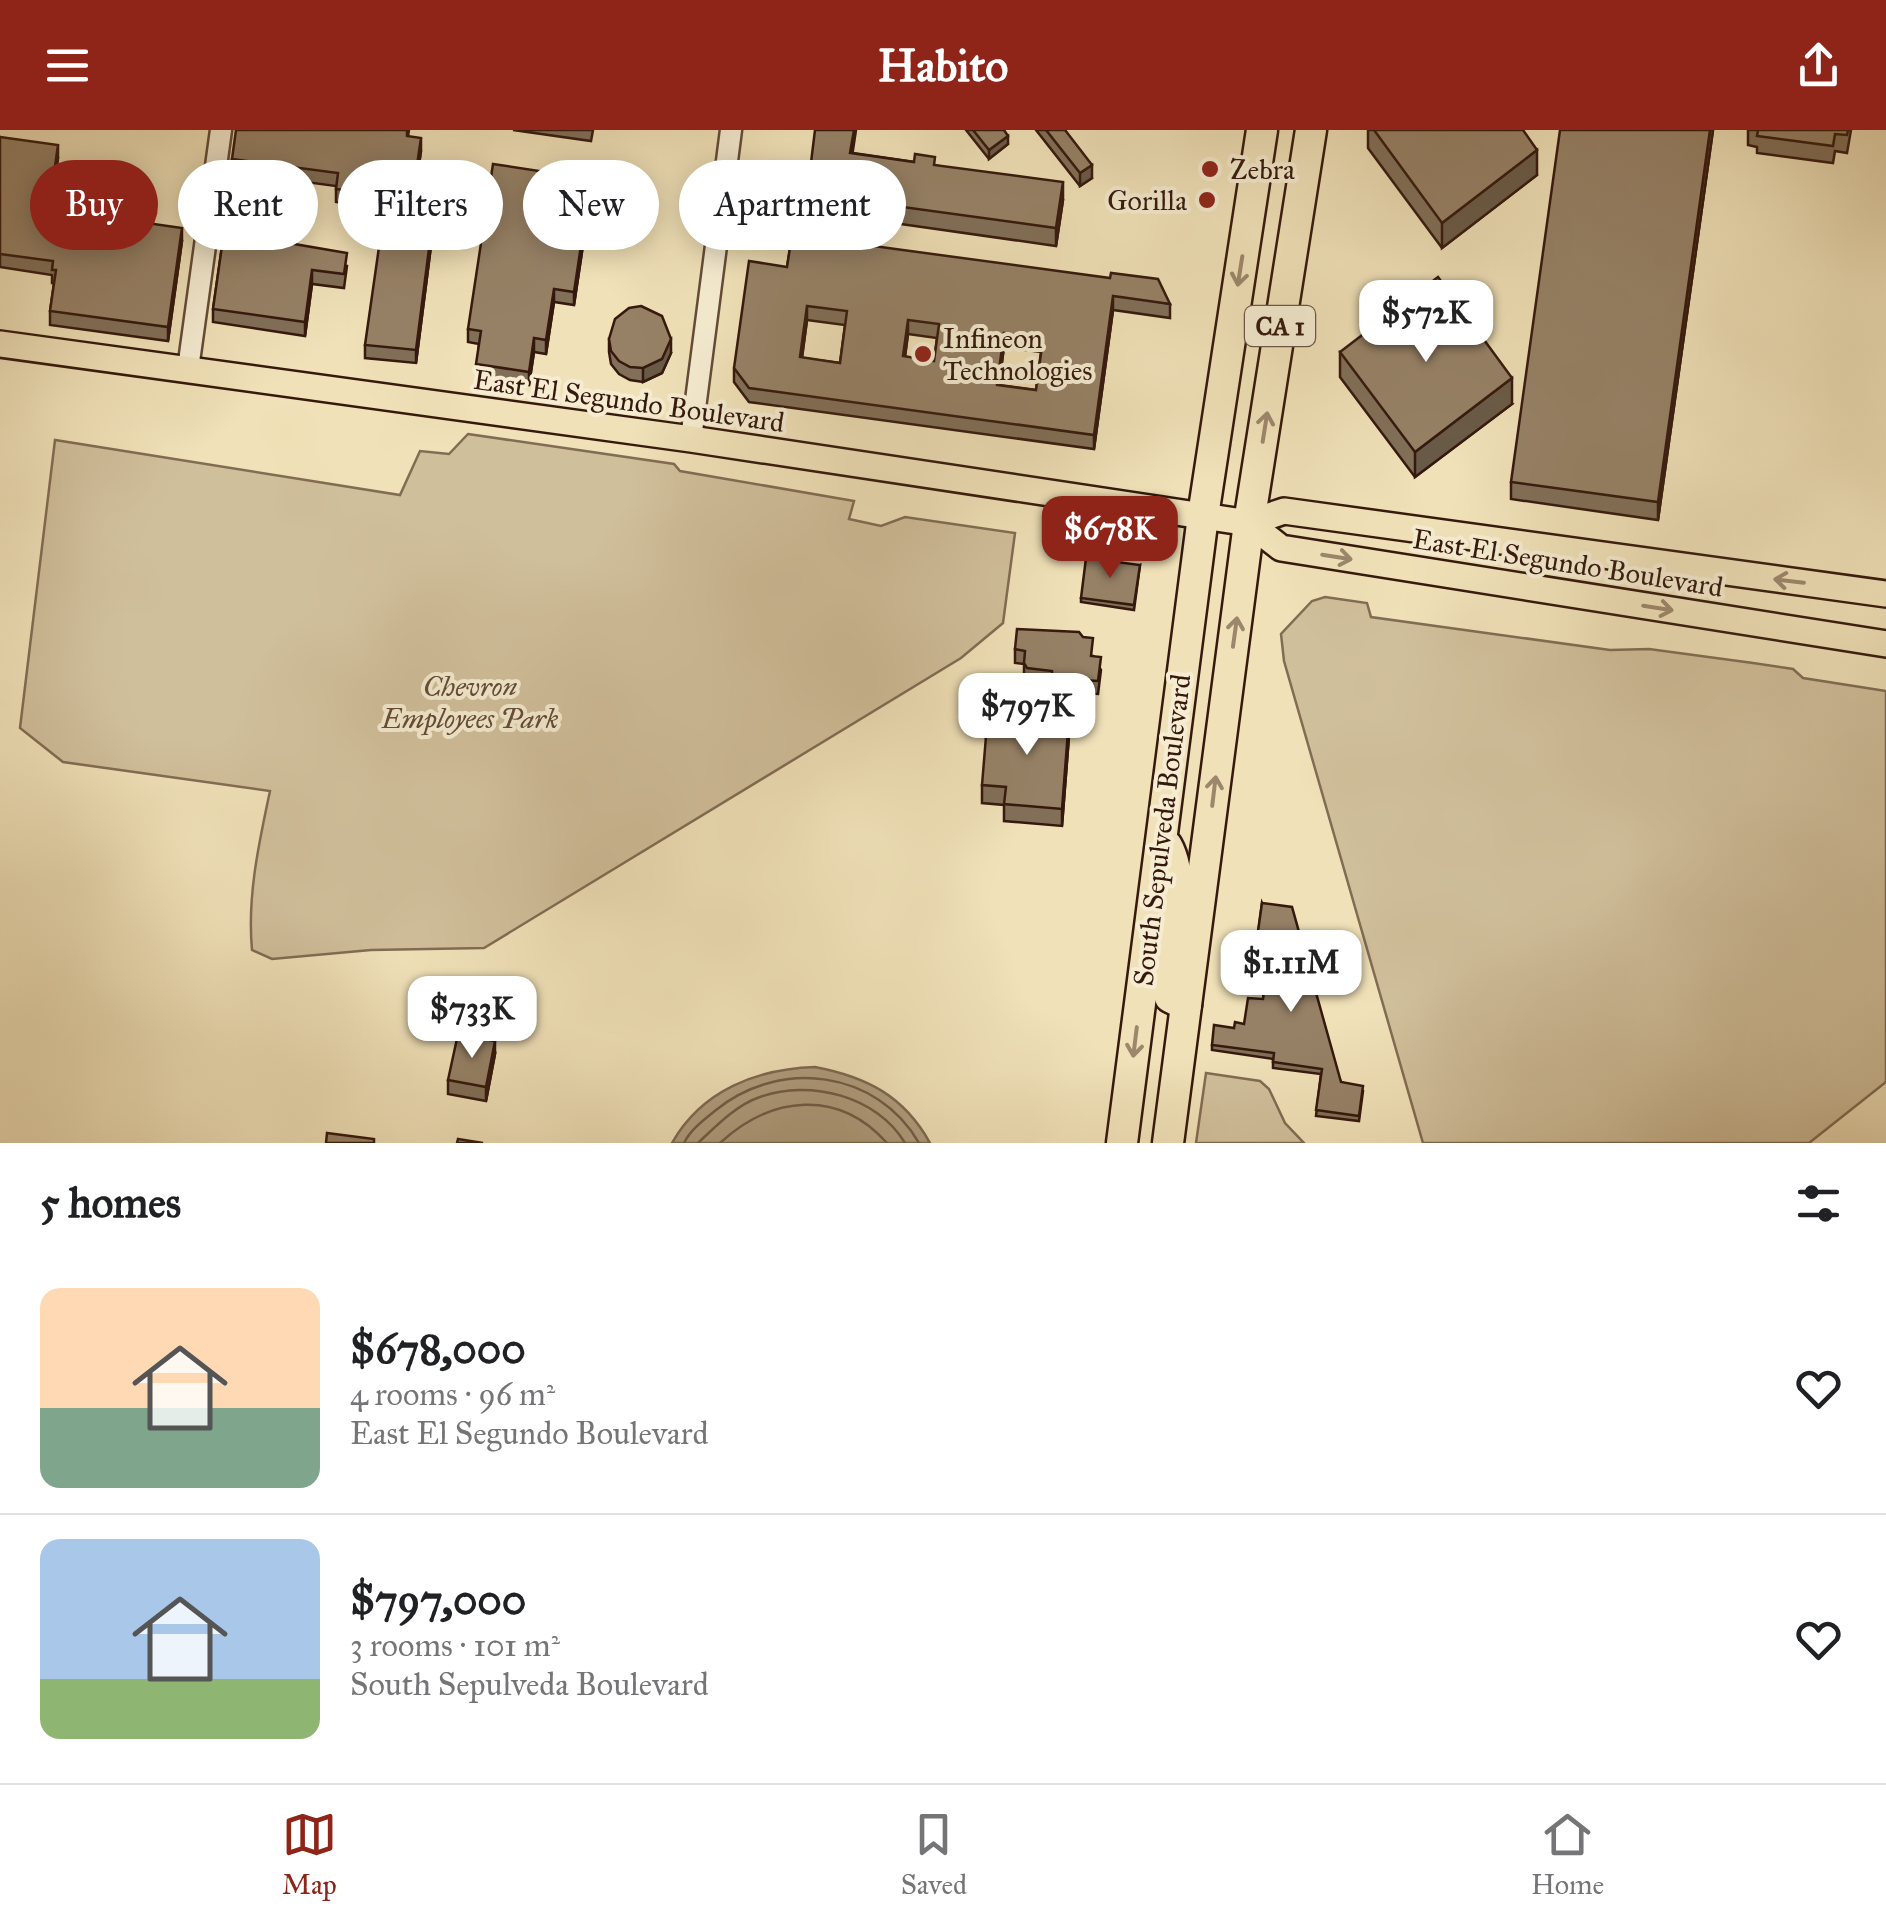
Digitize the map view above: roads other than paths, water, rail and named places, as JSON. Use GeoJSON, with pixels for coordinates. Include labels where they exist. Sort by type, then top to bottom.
{"type":"FeatureCollection","features":[{"type":"Feature","properties":{"kind":"highway","name":"CA 1"},"geometry":{"type":"LineString","coordinates":[[1203,516],[1262,130]]}},
{"type":"Feature","properties":{"kind":"highway","name":"CA 1"},"geometry":{"type":"LineString","coordinates":[[1249,523],[1312,130]]}},
{"type":"Feature","properties":{"kind":"highway","name":"South Sepulveda Boulevard"},"geometry":{"type":"LineString","coordinates":[[1122,1143],[1203,516]]}},
{"type":"Feature","properties":{"kind":"highway","name":"South Sepulveda Boulevard"},"geometry":{"type":"LineString","coordinates":[[1168,1143],[1249,523]]}},
{"type":"Feature","properties":{"kind":"highway"},"geometry":{"type":"LineString","coordinates":[[1161,835],[1176,860],[1167,988],[1170,997],[1186,1005]]}},
{"type":"Feature","properties":{"kind":"main road","name":"East El Segundo Boulevard"},"geometry":{"type":"LineString","coordinates":[[0,344],[691,439],[1249,523],[1284,511],[1886,594]]}},
{"type":"Feature","properties":{"kind":"main road","name":"East El Segundo Boulevard"},"geometry":{"type":"LineString","coordinates":[[1249,523],[1281,548],[1886,644]]}},
{"type":"Feature","properties":{"kind":"street"},"geometry":{"type":"LineString","coordinates":[[188,370],[221,130]]}},
{"type":"Feature","properties":{"kind":"street"},"geometry":{"type":"LineString","coordinates":[[691,439],[730,130]]}},
{"type":"Feature","properties":{"kind":"water"},"geometry":{"type":"Polygon","coordinates":[[[815,1067],[851,1076],[882,1091],[908,1113],[930,1143],[672,1143],[699,1109],[733,1086],[772,1072],[815,1067]]]}},
{"type":"Feature","properties":{"kind":"place","name":"Zebra"},"geometry":{"type":"Point","coordinates":[1210,169]}},
{"type":"Feature","properties":{"kind":"place","name":"Gorilla"},"geometry":{"type":"Point","coordinates":[1207,200]}},
{"type":"Feature","properties":{"kind":"place","name":"Infineon Technologies"},"geometry":{"type":"Point","coordinates":[923,354]}},
{"type":"Feature","properties":{"kind":"park label","name":"Chevron Employees Park"},"geometry":{"type":"Point","coordinates":[470,702]}}]}
